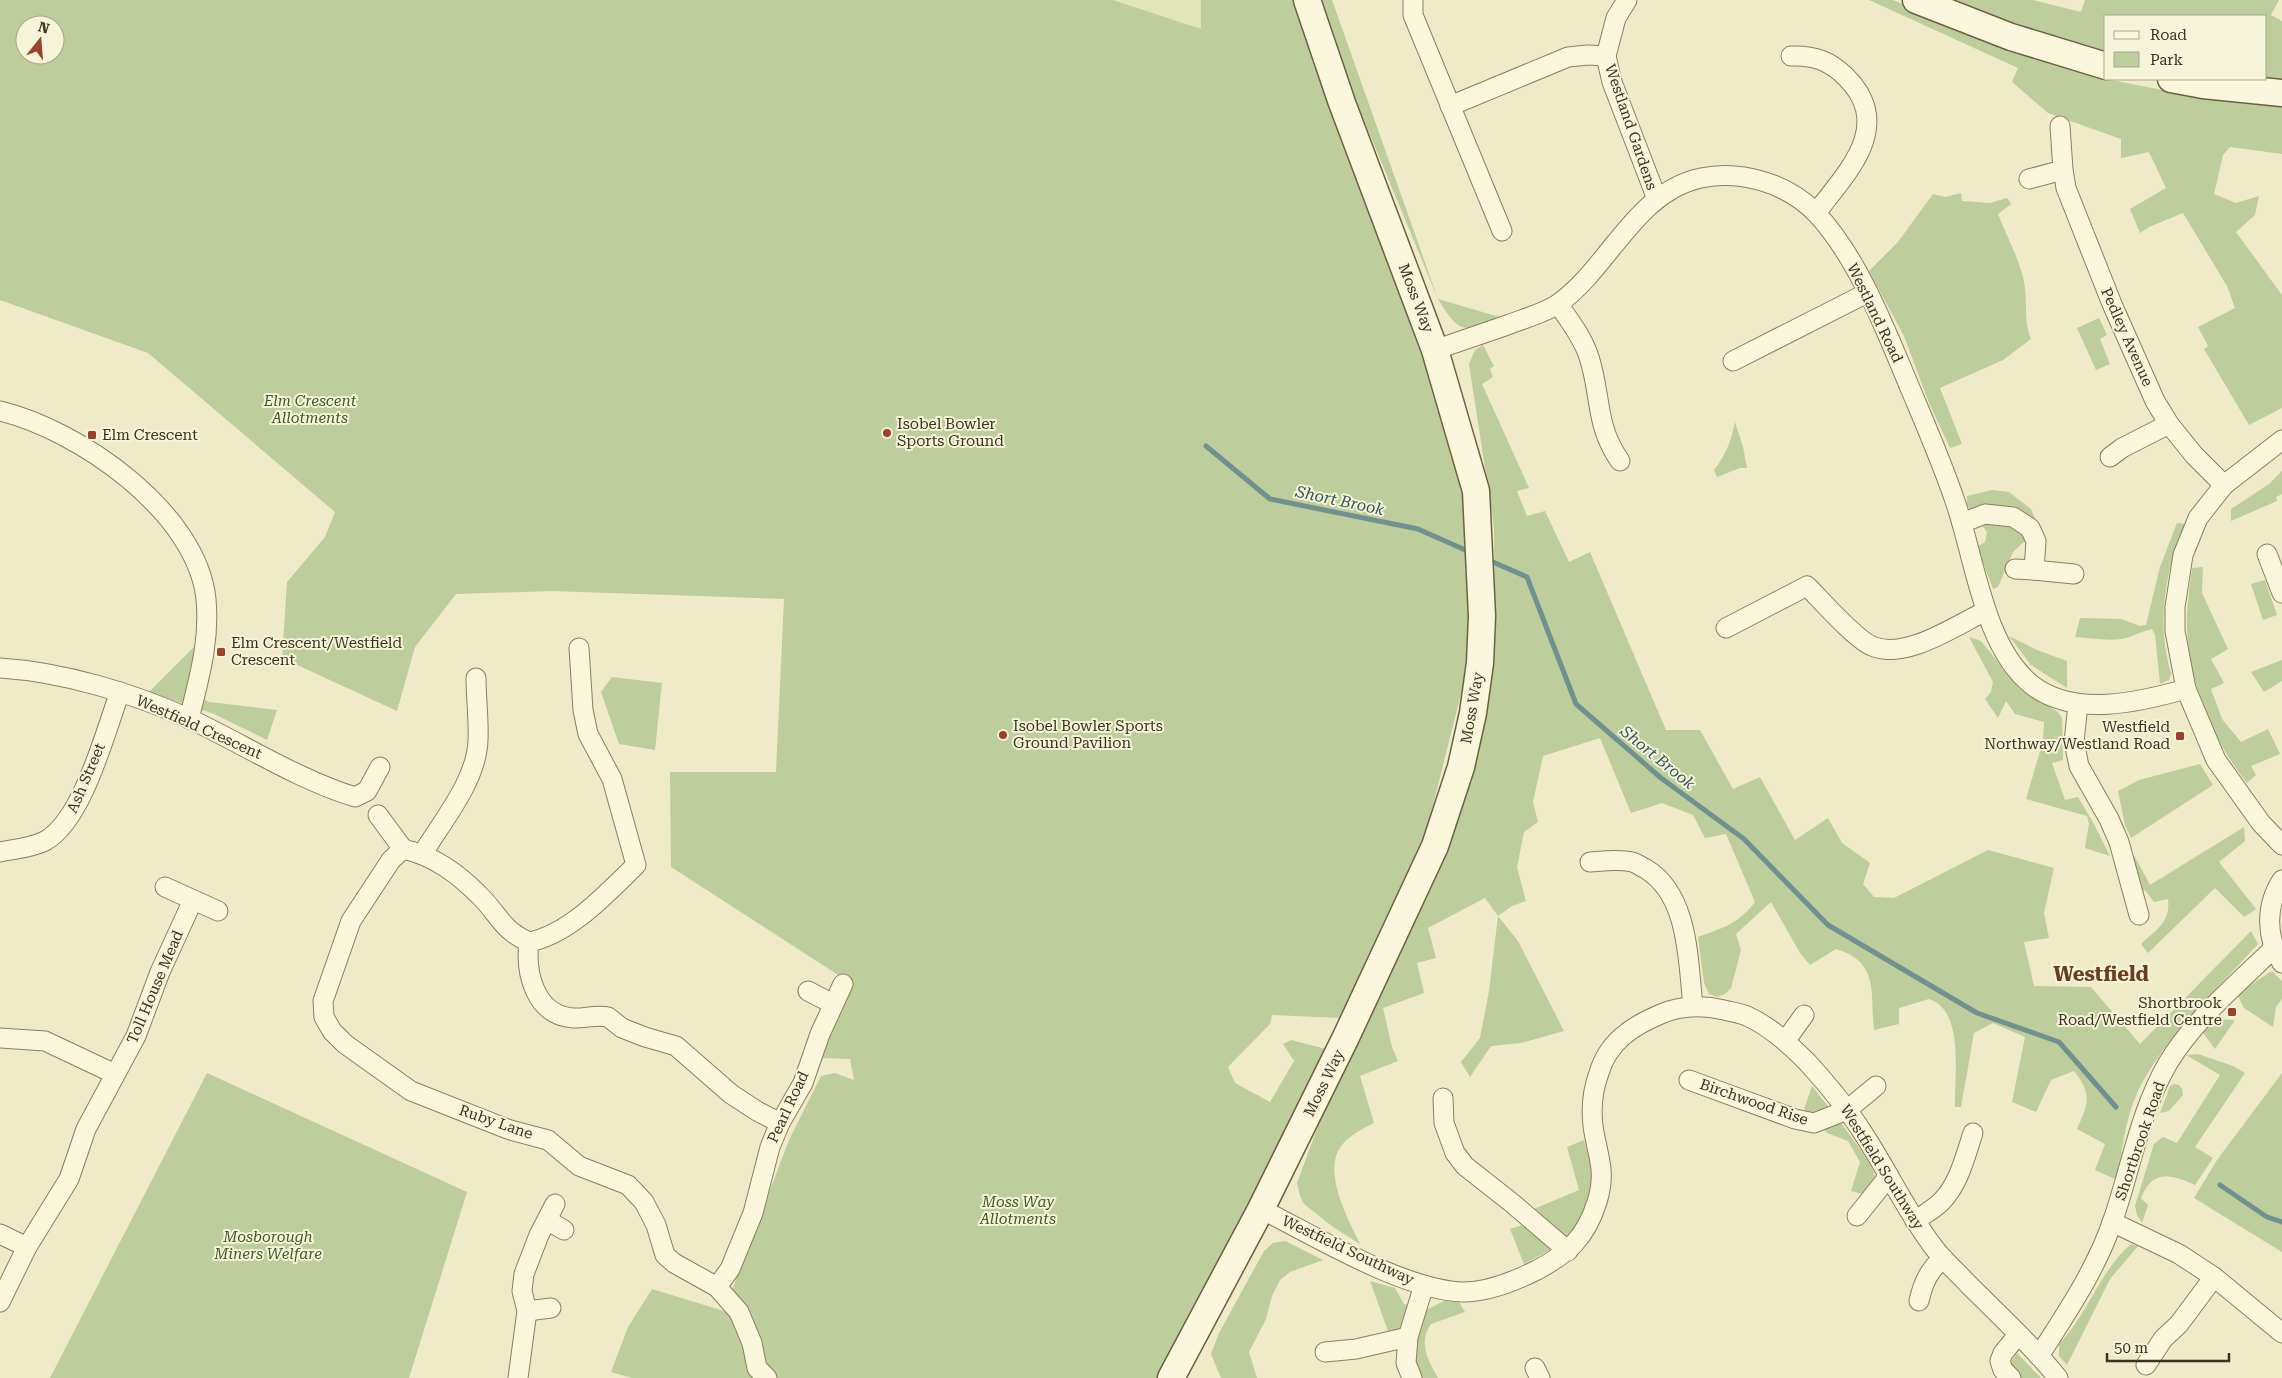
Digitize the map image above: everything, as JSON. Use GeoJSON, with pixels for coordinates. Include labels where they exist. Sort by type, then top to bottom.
{"type":"FeatureCollection","features":[{"type":"Feature","properties":{"kind":"street","name":"Moss Way"},"geometry":{"type":"LineString","coordinates":[[1171,1378],[1261,1209],[1346,1037],[1435,846],[1461,767],[1473,713],[1480,663],[1482,616],[1476,491],[1435,350],[1342,103],[1307,0]]}},
{"type":"Feature","properties":{"kind":"street"},"geometry":{"type":"LineString","coordinates":[[1413,0],[1413,15],[1502,231]]}},
{"type":"Feature","properties":{"kind":"street","name":"Westland Gardens"},"geometry":{"type":"LineString","coordinates":[[1627,0],[1616,18],[1606,56],[1612,82],[1657,199]]}},
{"type":"Feature","properties":{"kind":"street"},"geometry":{"type":"LineString","coordinates":[[1916,0],[2011,37],[2104,65]]}},
{"type":"Feature","properties":{"kind":"street"},"geometry":{"type":"LineString","coordinates":[[1792,56],[1808,55],[1825,61],[1840,71],[1853,84],[1863,100],[1868,118],[1866,137],[1860,153],[1816,213]]}},
{"type":"Feature","properties":{"kind":"street","name":"Westland Gardens"},"geometry":{"type":"LineString","coordinates":[[1450,106],[1568,57],[1606,56]]}},
{"type":"Feature","properties":{"kind":"street"},"geometry":{"type":"LineString","coordinates":[[2176,80],[2203,85],[2282,92]]}},
{"type":"Feature","properties":{"kind":"street","name":"Pedley Avenue"},"geometry":{"type":"LineString","coordinates":[[2060,126],[2063,170],[2070,196],[2129,345],[2155,401],[2169,424],[2194,455],[2224,485]]}},
{"type":"Feature","properties":{"kind":"street"},"geometry":{"type":"LineString","coordinates":[[2029,179],[2063,170]]}},
{"type":"Feature","properties":{"kind":"street","name":"Westland Road"},"geometry":{"type":"LineString","coordinates":[[1435,350],[1536,314],[1558,304],[1611,250],[1636,220],[1657,199],[1678,186],[1701,178],[1727,177],[1754,179],[1781,188],[1816,213],[1850,261],[1867,292],[1891,342],[1934,444],[1962,524],[1986,611],[2004,651],[2022,676],[2043,692],[2078,704],[2128,702],[2186,689]]}},
{"type":"Feature","properties":{"kind":"street"},"geometry":{"type":"LineString","coordinates":[[1733,361],[1867,292]]}},
{"type":"Feature","properties":{"kind":"street"},"geometry":{"type":"LineString","coordinates":[[1558,304],[1582,338],[1588,355],[1603,431],[1609,445],[1620,461]]}},
{"type":"Feature","properties":{"kind":"street"},"geometry":{"type":"LineString","coordinates":[[0,411],[46,428],[90,450],[139,488],[168,518],[188,549],[206,598],[207,642],[189,719]]}},
{"type":"Feature","properties":{"kind":"street"},"geometry":{"type":"LineString","coordinates":[[2119,456],[2169,424]]}},
{"type":"Feature","properties":{"kind":"street"},"geometry":{"type":"LineString","coordinates":[[2282,440],[2243,468],[2224,485],[2198,518],[2183,555],[2175,607],[2175,631],[2186,689],[2216,760],[2261,823],[2282,844]]}},
{"type":"Feature","properties":{"kind":"street"},"geometry":{"type":"LineString","coordinates":[[1962,524],[1985,514],[2014,517],[2030,528],[2036,541],[2034,570]]}},
{"type":"Feature","properties":{"kind":"street"},"geometry":{"type":"LineString","coordinates":[[2267,554],[2282,592]]}},
{"type":"Feature","properties":{"kind":"street"},"geometry":{"type":"LineString","coordinates":[[2015,569],[2074,574]]}},
{"type":"Feature","properties":{"kind":"street"},"geometry":{"type":"LineString","coordinates":[[1726,628],[1807,586],[1860,639],[1871,646],[1884,650],[1910,647],[1986,611]]}},
{"type":"Feature","properties":{"kind":"street"},"geometry":{"type":"LineString","coordinates":[[380,767],[367,791],[370,806],[403,849],[423,853],[445,865],[480,895],[513,935],[529,942],[554,935],[600,899],[636,866],[612,779],[588,734],[583,710],[579,648]]}},
{"type":"Feature","properties":{"kind":"street","name":"Westfield Crescent"},"geometry":{"type":"LineString","coordinates":[[0,668],[58,677],[120,692],[189,719],[332,790],[355,797],[370,806]]}},
{"type":"Feature","properties":{"kind":"street"},"geometry":{"type":"LineString","coordinates":[[423,853],[450,812],[473,766],[478,741],[476,678]]}},
{"type":"Feature","properties":{"kind":"street","name":"Ash Street"},"geometry":{"type":"LineString","coordinates":[[0,852],[34,846],[61,829],[84,790],[120,692]]}},
{"type":"Feature","properties":{"kind":"street"},"geometry":{"type":"LineString","coordinates":[[2078,704],[2074,742],[2079,766],[2109,819],[2119,842],[2139,915]]}},
{"type":"Feature","properties":{"kind":"street","name":"Ruby Lane"},"geometry":{"type":"LineString","coordinates":[[403,849],[391,860],[351,921],[323,1001],[324,1017],[332,1030],[345,1044],[412,1091],[510,1130],[548,1140],[579,1166],[628,1185],[644,1202],[656,1225],[665,1255],[674,1263],[717,1287],[739,1312],[752,1343],[757,1368],[768,1378]]}},
{"type":"Feature","properties":{"kind":"street"},"geometry":{"type":"LineString","coordinates":[[1590,862],[1612,860],[1634,862],[1658,876],[1676,904],[1683,932],[1693,1006]]}},
{"type":"Feature","properties":{"kind":"street"},"geometry":{"type":"LineString","coordinates":[[2278,956],[2269,924],[2271,907],[2282,880]]}},
{"type":"Feature","properties":{"kind":"street"},"geometry":{"type":"LineString","coordinates":[[165,887],[218,911]]}},
{"type":"Feature","properties":{"kind":"street","name":"Toll House Mead"},"geometry":{"type":"LineString","coordinates":[[0,1302],[27,1248],[69,1179],[86,1129],[136,1036],[160,972],[193,900]]}},
{"type":"Feature","properties":{"kind":"street"},"geometry":{"type":"LineString","coordinates":[[529,942],[527,958],[530,980],[543,1004],[561,1016],[574,1018],[608,1016],[622,1028],[676,1046],[732,1094],[757,1112],[780,1123]]}},
{"type":"Feature","properties":{"kind":"street","name":"Shortbrook Road"},"geometry":{"type":"LineString","coordinates":[[2039,1356],[2087,1281],[2112,1222],[2143,1122],[2169,1061],[2202,1020],[2278,956]]}},
{"type":"Feature","properties":{"kind":"street","name":"Pearl Road"},"geometry":{"type":"LineString","coordinates":[[717,1287],[730,1269],[753,1213],[770,1147],[780,1123],[803,1083],[808,1064],[843,984]]}},
{"type":"Feature","properties":{"kind":"street"},"geometry":{"type":"LineString","coordinates":[[808,991],[834,1004]]}},
{"type":"Feature","properties":{"kind":"street","name":"Westfield Southway"},"geometry":{"type":"LineString","coordinates":[[1261,1209],[1370,1263],[1424,1285],[1464,1292],[1503,1285],[1533,1272],[1568,1251],[1585,1231],[1598,1200],[1601,1181],[1600,1154],[1593,1126],[1593,1100],[1598,1075],[1605,1057],[1627,1031],[1664,1012],[1693,1006],[1706,1006],[1747,1016],[1786,1040],[1819,1075],[1847,1110],[1915,1220],[1943,1258],[2039,1356],[2058,1378]]}},
{"type":"Feature","properties":{"kind":"street"},"geometry":{"type":"LineString","coordinates":[[1786,1040],[1804,1015]]}},
{"type":"Feature","properties":{"kind":"street"},"geometry":{"type":"LineString","coordinates":[[0,1038],[45,1041],[115,1074]]}},
{"type":"Feature","properties":{"kind":"street","name":"Birchwood Rise"},"geometry":{"type":"LineString","coordinates":[[1689,1080],[1794,1118],[1814,1123],[1847,1110],[1876,1086]]}},
{"type":"Feature","properties":{"kind":"street"},"geometry":{"type":"LineString","coordinates":[[1444,1098],[1444,1123],[1455,1153],[1466,1166],[1512,1202],[1568,1251]]}},
{"type":"Feature","properties":{"kind":"street"},"geometry":{"type":"LineString","coordinates":[[1915,1220],[1940,1203],[1950,1191],[1958,1176],[1973,1133]]}},
{"type":"Feature","properties":{"kind":"street"},"geometry":{"type":"LineString","coordinates":[[1857,1216],[1888,1176]]}},
{"type":"Feature","properties":{"kind":"street"},"geometry":{"type":"LineString","coordinates":[[518,1378],[527,1311],[522,1291],[524,1274],[551,1212],[564,1230]]}},
{"type":"Feature","properties":{"kind":"street"},"geometry":{"type":"LineString","coordinates":[[2112,1222],[2179,1254],[2214,1277],[2282,1334]]}},
{"type":"Feature","properties":{"kind":"street"},"geometry":{"type":"LineString","coordinates":[[0,1234],[27,1248]]}},
{"type":"Feature","properties":{"kind":"street"},"geometry":{"type":"LineString","coordinates":[[1919,1301],[1926,1279],[1943,1258]]}},
{"type":"Feature","properties":{"kind":"street"},"geometry":{"type":"LineString","coordinates":[[2146,1365],[2163,1338],[2179,1324],[2214,1277]]}},
{"type":"Feature","properties":{"kind":"street"},"geometry":{"type":"LineString","coordinates":[[1412,1378],[1406,1363],[1408,1337],[1424,1285]]}},
{"type":"Feature","properties":{"kind":"street"},"geometry":{"type":"LineString","coordinates":[[527,1311],[551,1308]]}},
{"type":"Feature","properties":{"kind":"street"},"geometry":{"type":"LineString","coordinates":[[2011,1378],[2003,1370],[2000,1361],[2003,1353],[2018,1335]]}},
{"type":"Feature","properties":{"kind":"street"},"geometry":{"type":"LineString","coordinates":[[1324,1352],[1356,1349],[1408,1337]]}},
{"type":"Feature","properties":{"kind":"green space"},"geometry":{"type":"Polygon","coordinates":[[[0,0],[1113,0],[1201,29],[1201,0],[1296,0],[1436,391],[1469,521],[1472,650],[1424,841],[1340,1018],[1272,1015],[1270,1024],[1228,1067],[1235,1083],[1270,1102],[1294,1061],[1283,1044],[1291,1040],[1330,1050],[1157,1378],[632,1378],[611,1372],[628,1327],[652,1289],[724,1311],[789,1140],[821,1076],[835,1073],[854,1080],[850,1059],[821,1058],[849,982],[671,867],[670,772],[776,772],[784,599],[552,591],[456,594],[415,647],[397,711],[282,658],[287,582],[325,537],[335,512],[148,353],[0,300],[0,0]]]}},
{"type":"Feature","properties":{"kind":"green space"},"geometry":{"type":"Polygon","coordinates":[[[1113,0],[1201,0],[1201,29],[1113,0]]]}},
{"type":"Feature","properties":{"kind":"green space"},"geometry":{"type":"Polygon","coordinates":[[[1322,0],[1332,0],[1438,299],[1356,101],[1322,0]]]}},
{"type":"Feature","properties":{"kind":"green space"},"geometry":{"type":"Polygon","coordinates":[[[1869,0],[1893,0],[1994,43],[2104,80],[2178,93],[2282,104],[2282,154],[2230,147],[2223,155],[2214,194],[2236,203],[2259,196],[2255,215],[2236,232],[2282,295],[2282,408],[2249,425],[2204,349],[2208,346],[2198,327],[2235,308],[2227,286],[2183,213],[2149,227],[2140,233],[2130,209],[2166,188],[2149,152],[2121,158],[2121,139],[2048,113],[2012,82],[2018,68],[1869,0]]]}},
{"type":"Feature","properties":{"kind":"green space"},"geometry":{"type":"Polygon","coordinates":[[[1944,0],[2033,0],[2081,12],[2085,0],[2279,0],[2271,15],[2282,21],[2282,86],[2267,79],[2267,15],[2104,15],[2104,55],[2047,41],[1944,0]]]}},
{"type":"Feature","properties":{"kind":"green space"},"geometry":{"type":"Polygon","coordinates":[[[1961,193],[1962,201],[1990,203],[2007,198],[2011,204],[1998,214],[2018,260],[2026,295],[2027,320],[2031,339],[2003,360],[1940,388],[1962,444],[1950,448],[1929,403],[1904,336],[1869,271],[1898,242],[1933,194],[1945,197],[1961,193]]]}},
{"type":"Feature","properties":{"kind":"green space"},"geometry":{"type":"Polygon","coordinates":[[[1438,299],[1503,318],[1480,326],[1464,328],[1452,319],[1438,299]]]}},
{"type":"Feature","properties":{"kind":"green space"},"geometry":{"type":"Polygon","coordinates":[[[2099,318],[2107,335],[2100,339],[2110,364],[2096,370],[2077,328],[2099,318]]]}},
{"type":"Feature","properties":{"kind":"green space"},"geometry":{"type":"Polygon","coordinates":[[[1483,345],[1494,366],[1490,369],[1493,377],[1482,384],[1529,488],[1517,491],[1527,516],[1545,511],[1569,562],[1590,552],[1666,730],[1700,730],[1733,789],[1760,777],[1795,840],[1828,818],[1842,843],[1870,863],[1863,884],[1874,897],[1894,898],[1988,850],[2054,868],[2044,913],[2049,938],[2024,942],[2034,986],[2091,987],[2140,1044],[2251,931],[2258,944],[2177,1033],[2162,1052],[2138,1091],[2127,1124],[2117,1180],[2095,1170],[2105,1144],[2077,1129],[2087,1100],[2084,1087],[2074,1071],[2051,1080],[2036,1112],[2012,1102],[2025,1037],[1993,1023],[1974,1033],[1961,1107],[1955,1107],[1956,1063],[1953,1030],[1948,1016],[1940,1006],[1929,999],[1899,1008],[1899,1024],[1874,1030],[1870,981],[1860,962],[1836,949],[1810,965],[1800,953],[1771,902],[1736,934],[1741,950],[1731,988],[1725,994],[1717,997],[1709,994],[1704,983],[1698,937],[1723,928],[1736,920],[1755,902],[1726,834],[1705,838],[1693,815],[1662,803],[1631,813],[1600,738],[1543,756],[1533,802],[1538,822],[1524,832],[1517,867],[1526,901],[1512,906],[1498,916],[1485,898],[1428,928],[1436,958],[1417,963],[1424,993],[1383,1008],[1392,1047],[1398,1061],[1360,1076],[1374,1123],[1356,1132],[1345,1141],[1336,1155],[1334,1168],[1335,1181],[1343,1208],[1360,1244],[1333,1227],[1304,1204],[1297,1183],[1339,1069],[1471,773],[1488,701],[1495,637],[1494,527],[1469,364],[1475,350],[1483,345]]]}},
{"type":"Feature","properties":{"kind":"green space"},"geometry":{"type":"Polygon","coordinates":[[[1735,422],[1747,468],[1740,468],[1717,477],[1714,470],[1728,448],[1735,422]]]}},
{"type":"Feature","properties":{"kind":"green space"},"geometry":{"type":"Polygon","coordinates":[[[2282,471],[2282,494],[2276,497],[2277,501],[2231,521],[2231,509],[2269,484],[2282,471]]]}},
{"type":"Feature","properties":{"kind":"green space"},"geometry":{"type":"Polygon","coordinates":[[[1992,490],[2009,492],[2031,509],[2039,528],[2013,552],[1998,587],[1993,589],[1977,547],[1985,542],[1987,532],[1967,505],[1967,496],[1992,490]]]}},
{"type":"Feature","properties":{"kind":"green space"},"geometry":{"type":"Polygon","coordinates":[[[2177,523],[2185,524],[2172,560],[2165,597],[2164,616],[2166,654],[2171,673],[2169,680],[2160,684],[2155,635],[2152,629],[2122,639],[2104,640],[2075,637],[2080,618],[2121,619],[2140,626],[2146,625],[2160,567],[2177,523]]]}},
{"type":"Feature","properties":{"kind":"green space"},"geometry":{"type":"Polygon","coordinates":[[[2203,567],[2202,593],[2228,649],[2211,659],[2224,683],[2211,689],[2222,719],[2241,742],[2268,729],[2280,754],[2251,766],[2256,775],[2247,783],[2222,746],[2211,725],[2195,682],[2190,659],[2187,637],[2187,614],[2192,568],[2203,567]]]}},
{"type":"Feature","properties":{"kind":"green space"},"geometry":{"type":"Polygon","coordinates":[[[2265,580],[2277,615],[2263,620],[2251,584],[2265,580]]]}},
{"type":"Feature","properties":{"kind":"green space"},"geometry":{"type":"Polygon","coordinates":[[[2009,636],[2037,650],[2067,661],[2067,688],[2031,665],[2009,636]]]}},
{"type":"Feature","properties":{"kind":"green space"},"geometry":{"type":"Polygon","coordinates":[[[1969,637],[1981,641],[2020,689],[2058,712],[2062,718],[2063,760],[2052,763],[2065,800],[2078,797],[2110,856],[2085,848],[2089,824],[2087,816],[2026,799],[2043,741],[2044,722],[2015,714],[2006,701],[1998,718],[1985,699],[1991,692],[1993,682],[1969,637]]]}},
{"type":"Feature","properties":{"kind":"green space"},"geometry":{"type":"Polygon","coordinates":[[[196,645],[189,691],[209,702],[277,710],[267,740],[214,714],[149,692],[196,645]]]}},
{"type":"Feature","properties":{"kind":"green space"},"geometry":{"type":"Polygon","coordinates":[[[2282,660],[2282,681],[2264,692],[2251,672],[2282,660]]]}},
{"type":"Feature","properties":{"kind":"green space"},"geometry":{"type":"Polygon","coordinates":[[[612,677],[662,683],[655,750],[619,744],[601,692],[612,677]]]}},
{"type":"Feature","properties":{"kind":"green space"},"geometry":{"type":"Polygon","coordinates":[[[2200,764],[2213,785],[2131,838],[2125,825],[2118,791],[2139,780],[2200,764]]]}},
{"type":"Feature","properties":{"kind":"green space"},"geometry":{"type":"Polygon","coordinates":[[[2244,827],[2245,841],[2219,862],[2256,909],[2244,917],[2215,888],[2148,953],[2141,944],[2165,920],[2168,899],[2154,902],[2145,890],[2141,892],[2135,877],[2134,855],[2150,885],[2244,827]]]}},
{"type":"Feature","properties":{"kind":"green space"},"geometry":{"type":"Polygon","coordinates":[[[1498,916],[1518,941],[1564,1031],[1521,1043],[1491,1046],[1470,1077],[1461,1062],[1480,1038],[1489,991],[1498,916]]]}},
{"type":"Feature","properties":{"kind":"green space"},"geometry":{"type":"Polygon","coordinates":[[[2270,972],[2273,972],[2282,981],[2282,999],[2276,1007],[2273,1027],[2244,1008],[2237,994],[2270,972]]]}},
{"type":"Feature","properties":{"kind":"green space"},"geometry":{"type":"Polygon","coordinates":[[[2213,1019],[2235,1020],[2215,1049],[2203,1033],[2213,1019]]]}},
{"type":"Feature","properties":{"kind":"green space"},"geometry":{"type":"Polygon","coordinates":[[[2198,1054],[2233,1066],[2245,1073],[2195,1147],[2213,1158],[2195,1185],[2178,1178],[2163,1176],[2151,1182],[2141,1198],[2148,1205],[2142,1223],[2137,1215],[2135,1206],[2154,1144],[2163,1137],[2177,1143],[2220,1075],[2186,1055],[2198,1054]]]}},
{"type":"Feature","properties":{"kind":"green space","name":"Mosborough Miners Welfare"},"geometry":{"type":"Polygon","coordinates":[[[207,1073],[467,1192],[409,1378],[50,1378],[207,1073]]]}},
{"type":"Feature","properties":{"kind":"green space"},"geometry":{"type":"Polygon","coordinates":[[[2282,1073],[2282,1252],[2194,1198],[2217,1160],[2282,1073]]]}},
{"type":"Feature","properties":{"kind":"green space"},"geometry":{"type":"Polygon","coordinates":[[[2174,1084],[2179,1085],[2183,1095],[2169,1111],[2160,1113],[2170,1086],[2174,1084]]]}},
{"type":"Feature","properties":{"kind":"green space"},"geometry":{"type":"Polygon","coordinates":[[[1812,1086],[1859,1148],[1874,1172],[1874,1181],[1862,1194],[1851,1191],[1860,1162],[1848,1141],[1827,1133],[1804,1109],[1812,1086]]]}},
{"type":"Feature","properties":{"kind":"green space"},"geometry":{"type":"Polygon","coordinates":[[[1584,1140],[1591,1165],[1593,1184],[1583,1216],[1568,1236],[1548,1251],[1524,1264],[1510,1229],[1545,1218],[1534,1209],[1579,1190],[1567,1147],[1584,1140]]]}},
{"type":"Feature","properties":{"kind":"green space"},"geometry":{"type":"Polygon","coordinates":[[[1285,1241],[1323,1260],[1290,1272],[1280,1280],[1272,1296],[1266,1319],[1249,1352],[1257,1378],[1221,1378],[1211,1354],[1219,1333],[1264,1251],[1273,1243],[1285,1241]]]}},
{"type":"Feature","properties":{"kind":"green space"},"geometry":{"type":"Polygon","coordinates":[[[2131,1244],[2138,1246],[2110,1279],[2067,1365],[2059,1356],[2059,1344],[2078,1320],[2110,1267],[2131,1244]]]}},
{"type":"Feature","properties":{"kind":"green space"},"geometry":{"type":"Polygon","coordinates":[[[1370,1281],[1395,1288],[1404,1304],[1426,1310],[1446,1300],[1459,1302],[1465,1312],[1431,1324],[1425,1338],[1428,1358],[1438,1378],[1420,1378],[1389,1334],[1370,1281]]]}},
{"type":"Feature","properties":{"kind":"green space"},"geometry":{"type":"Polygon","coordinates":[[[2017,1353],[2041,1378],[2020,1378],[2010,1363],[2017,1353]]]}},
{"type":"Feature","properties":{"kind":"waterway","name":"Short Brook"},"geometry":{"type":"LineString","coordinates":[[1206,446],[1270,499],[1418,529],[1472,553]]}},
{"type":"Feature","properties":{"kind":"waterway","name":"Short Brook"},"geometry":{"type":"LineString","coordinates":[[1486,559],[1527,577],[1576,704],[1661,778],[1744,839],[1828,925],[1977,1013],[2059,1042],[2116,1107]]}},
{"type":"Feature","properties":{"kind":"waterway","name":"Short Brook"},"geometry":{"type":"LineString","coordinates":[[2220,1185],[2267,1217],[2282,1222]]}},
{"type":"Feature","properties":{"kind":"place","name":"Isobel Bowler Sports Ground"},"geometry":{"type":"Point","coordinates":[887,433]}},
{"type":"Feature","properties":{"kind":"place","name":"Elm Crescent"},"geometry":{"type":"Point","coordinates":[92,435]}},
{"type":"Feature","properties":{"kind":"place","name":"Elm Crescent/Westfield Crescent"},"geometry":{"type":"Point","coordinates":[221,652]}},
{"type":"Feature","properties":{"kind":"place","name":"Isobel Bowler Sports Ground Pavilion"},"geometry":{"type":"Point","coordinates":[1003,735]}},
{"type":"Feature","properties":{"kind":"place","name":"Westfield Northway/Westland Road"},"geometry":{"type":"Point","coordinates":[2180,736]}},
{"type":"Feature","properties":{"kind":"place","name":"Shortbrook Road/Westfield Centre"},"geometry":{"type":"Point","coordinates":[2232,1012]}},
{"type":"Feature","properties":{"kind":"district","name":"Westfield"},"geometry":{"type":"Point","coordinates":[2101,974]}},
{"type":"Feature","properties":{"kind":"park label","name":"Elm Crescent Allotments"},"geometry":{"type":"Point","coordinates":[310,410]}},
{"type":"Feature","properties":{"kind":"park label","name":"Moss Way Allotments"},"geometry":{"type":"Point","coordinates":[1018,1210]}}]}
